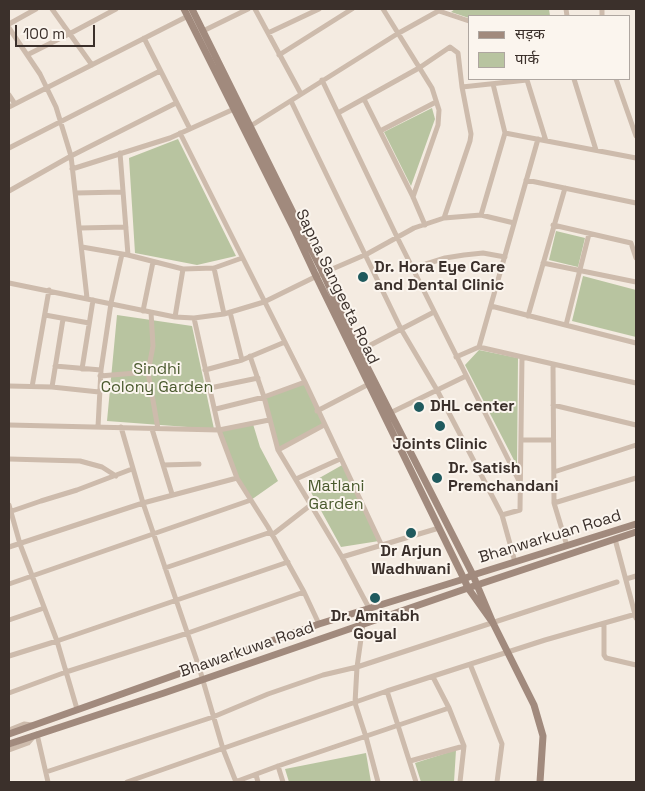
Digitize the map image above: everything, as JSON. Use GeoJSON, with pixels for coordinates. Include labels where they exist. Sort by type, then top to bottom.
{"type":"FeatureCollection","features":[{"type":"Feature","properties":{"kind":"main road","name":"Sapna Sangeeta Road"},"geometry":{"type":"LineString","coordinates":[[184,9],[234,109],[247,128]]}},
{"type":"Feature","properties":{"kind":"main road","name":"Sapna Sangeeta Road"},"geometry":{"type":"LineString","coordinates":[[192,9],[295,231],[359,351],[468,588],[493,623]]}},
{"type":"Feature","properties":{"kind":"main road","name":"Sapna Sangeeta Road"},"geometry":{"type":"LineString","coordinates":[[319,274],[369,384],[473,575],[493,623]]}},
{"type":"Feature","properties":{"kind":"main road","name":"Bhanwarkuan Road"},"geometry":{"type":"LineString","coordinates":[[464,579],[636,524]]}},
{"type":"Feature","properties":{"kind":"main road","name":"Bhanwarkuan Road"},"geometry":{"type":"LineString","coordinates":[[468,588],[636,532]]}},
{"type":"Feature","properties":{"kind":"main road","name":"Bhawarkuwa Road"},"geometry":{"type":"LineString","coordinates":[[9,734],[319,624],[464,579]]}},
{"type":"Feature","properties":{"kind":"main road","name":"Bhawarkuwa Road"},"geometry":{"type":"LineString","coordinates":[[9,744],[202,680],[468,588]]}},
{"type":"Feature","properties":{"kind":"main road"},"geometry":{"type":"LineString","coordinates":[[493,623],[534,705],[544,736],[540,782]]}},
{"type":"Feature","properties":{"kind":"street"},"geometry":{"type":"LineString","coordinates":[[9,24],[36,9]]}},
{"type":"Feature","properties":{"kind":"street"},"geometry":{"type":"LineString","coordinates":[[52,9],[71,33],[92,65]]}},
{"type":"Feature","properties":{"kind":"street"},"geometry":{"type":"LineString","coordinates":[[27,55],[116,9]]}},
{"type":"Feature","properties":{"kind":"street"},"geometry":{"type":"LineString","coordinates":[[203,31],[248,9]]}},
{"type":"Feature","properties":{"kind":"street"},"geometry":{"type":"LineString","coordinates":[[255,9],[301,94]]}},
{"type":"Feature","properties":{"kind":"street"},"geometry":{"type":"LineString","coordinates":[[268,33],[318,9]]}},
{"type":"Feature","properties":{"kind":"street"},"geometry":{"type":"LineString","coordinates":[[383,9],[432,88],[439,110],[438,125],[413,197]]}},
{"type":"Feature","properties":{"kind":"street"},"geometry":{"type":"LineString","coordinates":[[279,55],[348,10]]}},
{"type":"Feature","properties":{"kind":"street"},"geometry":{"type":"LineString","coordinates":[[247,128],[438,10],[468,20]]}},
{"type":"Feature","properties":{"kind":"street"},"geometry":{"type":"LineString","coordinates":[[9,107],[188,16]]}},
{"type":"Feature","properties":{"kind":"street"},"geometry":{"type":"LineString","coordinates":[[9,28],[40,74],[60,122],[71,156],[90,299],[89,323],[82,368]]}},
{"type":"Feature","properties":{"kind":"street"},"geometry":{"type":"LineString","coordinates":[[144,38],[190,129]]}},
{"type":"Feature","properties":{"kind":"street"},"geometry":{"type":"LineString","coordinates":[[338,113],[419,68],[450,47],[458,53],[471,134],[444,218]]}},
{"type":"Feature","properties":{"kind":"street"},"geometry":{"type":"LineString","coordinates":[[9,148],[160,71]]}},
{"type":"Feature","properties":{"kind":"street"},"geometry":{"type":"LineString","coordinates":[[322,80],[397,237],[520,485]]}},
{"type":"Feature","properties":{"kind":"street"},"geometry":{"type":"LineString","coordinates":[[462,87],[527,80],[546,141]]}},
{"type":"Feature","properties":{"kind":"street"},"geometry":{"type":"LineString","coordinates":[[574,80],[596,150]]}},
{"type":"Feature","properties":{"kind":"street"},"geometry":{"type":"LineString","coordinates":[[616,80],[636,136]]}},
{"type":"Feature","properties":{"kind":"street"},"geometry":{"type":"LineString","coordinates":[[481,214],[505,132],[493,84]]}},
{"type":"Feature","properties":{"kind":"street"},"geometry":{"type":"LineString","coordinates":[[9,95],[15,104]]}},
{"type":"Feature","properties":{"kind":"street"},"geometry":{"type":"LineString","coordinates":[[364,99],[425,225]]}},
{"type":"Feature","properties":{"kind":"street"},"geometry":{"type":"LineString","coordinates":[[291,101],[401,329],[437,390],[502,515],[515,562]]}},
{"type":"Feature","properties":{"kind":"street"},"geometry":{"type":"LineString","coordinates":[[380,131],[436,102]]}},
{"type":"Feature","properties":{"kind":"street"},"geometry":{"type":"LineString","coordinates":[[9,191],[71,156],[176,103]]}},
{"type":"Feature","properties":{"kind":"street"},"geometry":{"type":"LineString","coordinates":[[72,169],[180,133],[234,109]]}},
{"type":"Feature","properties":{"kind":"street"},"geometry":{"type":"LineString","coordinates":[[505,132],[636,158]]}},
{"type":"Feature","properties":{"kind":"street"},"geometry":{"type":"LineString","coordinates":[[180,133],[305,382],[382,546]]}},
{"type":"Feature","properties":{"kind":"street"},"geometry":{"type":"LineString","coordinates":[[479,347],[538,139]]}},
{"type":"Feature","properties":{"kind":"street"},"geometry":{"type":"LineString","coordinates":[[98,427],[99,392],[111,303],[125,255],[126,227],[120,153]]}},
{"type":"Feature","properties":{"kind":"street"},"geometry":{"type":"LineString","coordinates":[[526,180],[636,203]]}},
{"type":"Feature","properties":{"kind":"street"},"geometry":{"type":"LineString","coordinates":[[528,316],[565,188]]}},
{"type":"Feature","properties":{"kind":"street"},"geometry":{"type":"LineString","coordinates":[[76,193],[122,192]]}},
{"type":"Feature","properties":{"kind":"street"},"geometry":{"type":"LineString","coordinates":[[9,283],[143,311],[175,317],[194,318],[224,314],[264,302],[319,274],[366,254],[397,237],[444,218],[481,214],[514,223]]}},
{"type":"Feature","properties":{"kind":"street"},"geometry":{"type":"LineString","coordinates":[[554,225],[631,243],[636,258]]}},
{"type":"Feature","properties":{"kind":"street"},"geometry":{"type":"LineString","coordinates":[[80,228],[126,227]]}},
{"type":"Feature","properties":{"kind":"street"},"geometry":{"type":"LineString","coordinates":[[566,325],[589,234]]}},
{"type":"Feature","properties":{"kind":"street"},"geometry":{"type":"LineString","coordinates":[[82,247],[125,255],[183,270],[214,268],[242,258]]}},
{"type":"Feature","properties":{"kind":"street"},"geometry":{"type":"LineString","coordinates":[[414,271],[426,264],[455,256],[483,252],[505,257]]}},
{"type":"Feature","properties":{"kind":"street"},"geometry":{"type":"LineString","coordinates":[[143,311],[154,262]]}},
{"type":"Feature","properties":{"kind":"street"},"geometry":{"type":"LineString","coordinates":[[543,263],[636,282]]}},
{"type":"Feature","properties":{"kind":"street"},"geometry":{"type":"LineString","coordinates":[[214,268],[224,314]]}},
{"type":"Feature","properties":{"kind":"street"},"geometry":{"type":"LineString","coordinates":[[175,317],[183,270]]}},
{"type":"Feature","properties":{"kind":"street"},"geometry":{"type":"LineString","coordinates":[[32,386],[49,290]]}},
{"type":"Feature","properties":{"kind":"street"},"geometry":{"type":"LineString","coordinates":[[490,306],[636,343]]}},
{"type":"Feature","properties":{"kind":"street"},"geometry":{"type":"LineString","coordinates":[[151,312],[153,346],[148,372],[155,429],[172,494]]}},
{"type":"Feature","properties":{"kind":"street"},"geometry":{"type":"LineString","coordinates":[[230,312],[242,360]]}},
{"type":"Feature","properties":{"kind":"street"},"geometry":{"type":"LineString","coordinates":[[359,351],[434,312]]}},
{"type":"Feature","properties":{"kind":"street"},"geometry":{"type":"LineString","coordinates":[[45,315],[89,323]]}},
{"type":"Feature","properties":{"kind":"street"},"geometry":{"type":"LineString","coordinates":[[194,318],[220,430],[237,478],[272,533],[319,624]]}},
{"type":"Feature","properties":{"kind":"street"},"geometry":{"type":"LineString","coordinates":[[52,387],[63,319]]}},
{"type":"Feature","properties":{"kind":"street"},"geometry":{"type":"LineString","coordinates":[[205,370],[242,360],[284,342]]}},
{"type":"Feature","properties":{"kind":"street"},"geometry":{"type":"LineString","coordinates":[[456,357],[479,347],[636,383]]}},
{"type":"Feature","properties":{"kind":"street"},"geometry":{"type":"LineString","coordinates":[[250,356],[264,397],[278,450],[312,504],[369,608]]}},
{"type":"Feature","properties":{"kind":"street"},"geometry":{"type":"LineString","coordinates":[[502,515],[520,510],[522,357]]}},
{"type":"Feature","properties":{"kind":"street"},"geometry":{"type":"LineString","coordinates":[[553,364],[554,503],[567,546]]}},
{"type":"Feature","properties":{"kind":"street"},"geometry":{"type":"LineString","coordinates":[[56,366],[82,368],[101,373],[148,372]]}},
{"type":"Feature","properties":{"kind":"street"},"geometry":{"type":"LineString","coordinates":[[387,414],[466,376]]}},
{"type":"Feature","properties":{"kind":"street"},"geometry":{"type":"LineString","coordinates":[[210,388],[258,378]]}},
{"type":"Feature","properties":{"kind":"street"},"geometry":{"type":"LineString","coordinates":[[216,409],[264,397],[305,382]]}},
{"type":"Feature","properties":{"kind":"street"},"geometry":{"type":"LineString","coordinates":[[317,410],[369,384]]}},
{"type":"Feature","properties":{"kind":"street"},"geometry":{"type":"LineString","coordinates":[[9,386],[52,387],[99,392]]}},
{"type":"Feature","properties":{"kind":"street"},"geometry":{"type":"LineString","coordinates":[[553,405],[636,425]]}},
{"type":"Feature","properties":{"kind":"street"},"geometry":{"type":"LineString","coordinates":[[9,425],[220,430],[269,420]]}},
{"type":"Feature","properties":{"kind":"street"},"geometry":{"type":"LineString","coordinates":[[278,450],[324,425]]}},
{"type":"Feature","properties":{"kind":"street"},"geometry":{"type":"LineString","coordinates":[[121,427],[132,469],[188,633],[223,749],[235,782],[449,708]]}},
{"type":"Feature","properties":{"kind":"street"},"geometry":{"type":"LineString","coordinates":[[521,440],[553,440]]}},
{"type":"Feature","properties":{"kind":"street"},"geometry":{"type":"LineString","coordinates":[[554,472],[636,445]]}},
{"type":"Feature","properties":{"kind":"street"},"geometry":{"type":"LineString","coordinates":[[9,458],[80,461],[102,467],[116,476]]}},
{"type":"Feature","properties":{"kind":"street"},"geometry":{"type":"LineString","coordinates":[[296,479],[340,459]]}},
{"type":"Feature","properties":{"kind":"street"},"geometry":{"type":"LineString","coordinates":[[163,465],[199,464]]}},
{"type":"Feature","properties":{"kind":"street"},"geometry":{"type":"LineString","coordinates":[[10,512],[41,500],[77,490],[132,469]]}},
{"type":"Feature","properties":{"kind":"street"},"geometry":{"type":"LineString","coordinates":[[9,548],[172,494],[237,478]]}},
{"type":"Feature","properties":{"kind":"street"},"geometry":{"type":"LineString","coordinates":[[554,503],[636,478]]}},
{"type":"Feature","properties":{"kind":"street"},"geometry":{"type":"LineString","coordinates":[[9,584],[251,500]]}},
{"type":"Feature","properties":{"kind":"street"},"geometry":{"type":"LineString","coordinates":[[165,568],[272,533],[312,504]]}},
{"type":"Feature","properties":{"kind":"street"},"geometry":{"type":"LineString","coordinates":[[9,505],[20,544],[57,642],[77,709]]}},
{"type":"Feature","properties":{"kind":"street"},"geometry":{"type":"LineString","coordinates":[[342,557],[439,528]]}},
{"type":"Feature","properties":{"kind":"street"},"geometry":{"type":"LineString","coordinates":[[127,782],[355,703],[387,690],[508,652],[636,616],[615,539]]}},
{"type":"Feature","properties":{"kind":"street"},"geometry":{"type":"LineString","coordinates":[[9,656],[57,642],[288,562]]}},
{"type":"Feature","properties":{"kind":"street"},"geometry":{"type":"LineString","coordinates":[[626,579],[636,576]]}},
{"type":"Feature","properties":{"kind":"street"},"geometry":{"type":"LineString","coordinates":[[46,772],[213,717],[268,694],[323,675],[357,667],[617,582]]}},
{"type":"Feature","properties":{"kind":"street"},"geometry":{"type":"LineString","coordinates":[[9,693],[304,592]]}},
{"type":"Feature","properties":{"kind":"street"},"geometry":{"type":"LineString","coordinates":[[9,620],[44,608]]}},
{"type":"Feature","properties":{"kind":"street"},"geometry":{"type":"LineString","coordinates":[[604,624],[604,655],[606,658],[636,665]]}},
{"type":"Feature","properties":{"kind":"street"},"geometry":{"type":"LineString","coordinates":[[363,625],[357,667],[355,703],[378,782]]}},
{"type":"Feature","properties":{"kind":"street"},"geometry":{"type":"LineString","coordinates":[[470,664],[502,744],[497,782]]}},
{"type":"Feature","properties":{"kind":"street"},"geometry":{"type":"LineString","coordinates":[[433,677],[449,708],[464,746],[460,782]]}},
{"type":"Feature","properties":{"kind":"street"},"geometry":{"type":"LineString","coordinates":[[387,690],[416,782]]}},
{"type":"Feature","properties":{"kind":"street"},"geometry":{"type":"LineString","coordinates":[[9,730],[24,724],[28,727]]}},
{"type":"Feature","properties":{"kind":"street"},"geometry":{"type":"LineString","coordinates":[[9,750],[28,743],[33,736]]}},
{"type":"Feature","properties":{"kind":"street"},"geometry":{"type":"LineString","coordinates":[[33,736],[46,772],[47,782]]}},
{"type":"Feature","properties":{"kind":"street"},"geometry":{"type":"LineString","coordinates":[[410,761],[464,746]]}},
{"type":"Feature","properties":{"kind":"street"},"geometry":{"type":"LineString","coordinates":[[278,766],[283,782]]}},
{"type":"Feature","properties":{"kind":"street"},"geometry":{"type":"LineString","coordinates":[[256,775],[258,782]]}},
{"type":"Feature","properties":{"kind":"green space"},"geometry":{"type":"Polygon","coordinates":[[[455,9],[549,9],[550,15],[468,15],[468,18],[451,12],[455,9]]]}},
{"type":"Feature","properties":{"kind":"green space"},"geometry":{"type":"Polygon","coordinates":[[[432,108],[435,119],[411,186],[384,132],[432,108]]]}},
{"type":"Feature","properties":{"kind":"green space"},"geometry":{"type":"Polygon","coordinates":[[[178,139],[236,256],[197,265],[135,253],[129,158],[178,139]]]}},
{"type":"Feature","properties":{"kind":"green space"},"geometry":{"type":"Polygon","coordinates":[[[556,231],[585,238],[578,267],[549,260],[556,231]]]}},
{"type":"Feature","properties":{"kind":"green space"},"geometry":{"type":"Polygon","coordinates":[[[583,276],[636,290],[636,337],[572,321],[583,276]]]}},
{"type":"Feature","properties":{"kind":"green space","name":"Sindhi Colony Garden"},"geometry":{"type":"Polygon","coordinates":[[[117,315],[192,326],[214,429],[107,421],[117,315]]]}},
{"type":"Feature","properties":{"kind":"green space"},"geometry":{"type":"Polygon","coordinates":[[[479,350],[518,358],[517,466],[465,365],[479,350]]]}},
{"type":"Feature","properties":{"kind":"green space"},"geometry":{"type":"Polygon","coordinates":[[[305,382],[324,425],[278,450],[264,397],[305,382]]]}},
{"type":"Feature","properties":{"kind":"green space"},"geometry":{"type":"Polygon","coordinates":[[[253,424],[260,447],[278,481],[251,500],[237,478],[219,430],[253,424]]]}},
{"type":"Feature","properties":{"kind":"green space","name":"Matlani Garden"},"geometry":{"type":"Polygon","coordinates":[[[344,464],[379,541],[341,547],[307,485],[344,464]]]}},
{"type":"Feature","properties":{"kind":"green space"},"geometry":{"type":"Polygon","coordinates":[[[456,750],[454,782],[421,782],[415,763],[456,750]]]}},
{"type":"Feature","properties":{"kind":"green space"},"geometry":{"type":"Polygon","coordinates":[[[366,753],[371,782],[289,782],[285,769],[366,753]]]}},
{"type":"Feature","properties":{"kind":"place","name":"Dr. Hora Eye Care and Dental Clinic"},"geometry":{"type":"Point","coordinates":[363,277]}},
{"type":"Feature","properties":{"kind":"place","name":"DHL center"},"geometry":{"type":"Point","coordinates":[419,407]}},
{"type":"Feature","properties":{"kind":"place","name":"Joints Clinic"},"geometry":{"type":"Point","coordinates":[440,426]}},
{"type":"Feature","properties":{"kind":"place","name":"Dr. Satish Premchandani"},"geometry":{"type":"Point","coordinates":[437,478]}},
{"type":"Feature","properties":{"kind":"place","name":"Dr Arjun Wadhwani"},"geometry":{"type":"Point","coordinates":[411,533]}},
{"type":"Feature","properties":{"kind":"place","name":"Dr. Amitabh Goyal"},"geometry":{"type":"Point","coordinates":[375,598]}}]}
